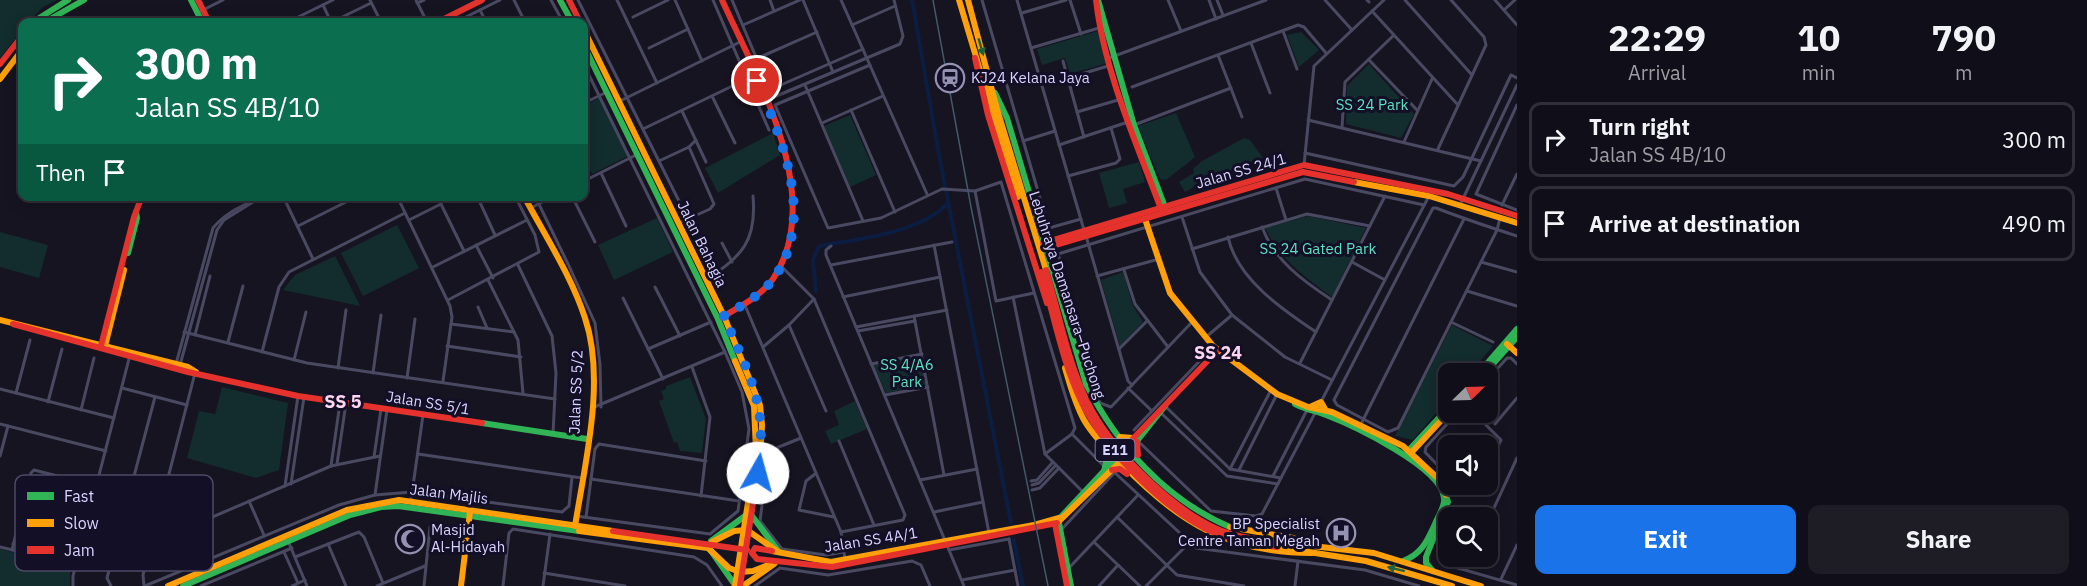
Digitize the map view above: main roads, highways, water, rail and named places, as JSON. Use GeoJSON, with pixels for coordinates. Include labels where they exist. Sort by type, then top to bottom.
{"type":"FeatureCollection","features":[{"type":"Feature","properties":{"kind":"main road"},"geometry":{"type":"LineString","coordinates":[[39,18],[68,0]]}},
{"type":"Feature","properties":{"kind":"main road"},"geometry":{"type":"LineString","coordinates":[[52,18],[84,0]]}},
{"type":"Feature","properties":{"kind":"main road"},"geometry":{"type":"LineString","coordinates":[[191,0],[205,18]]}},
{"type":"Feature","properties":{"kind":"main road"},"geometry":{"type":"LineString","coordinates":[[198,0],[201,18]]}},
{"type":"Feature","properties":{"kind":"main road"},"geometry":{"type":"LineString","coordinates":[[446,18],[482,0]]}},
{"type":"Feature","properties":{"kind":"main road"},"geometry":{"type":"LineString","coordinates":[[560,0],[566,6],[569,4],[568,0]]}},
{"type":"Feature","properties":{"kind":"main road"},"geometry":{"type":"LineString","coordinates":[[560,0],[572,17]]}},
{"type":"Feature","properties":{"kind":"main road"},"geometry":{"type":"LineString","coordinates":[[568,0],[572,17]]}},
{"type":"Feature","properties":{"kind":"main road"},"geometry":{"type":"LineString","coordinates":[[721,318],[768,285],[781,266],[790,240],[794,194],[779,136],[722,0]]}},
{"type":"Feature","properties":{"kind":"main road","name":"Lebuhraya Damansara–Puchong"},"geometry":{"type":"LineString","coordinates":[[959,0],[1018,196],[1080,383],[1097,420],[1112,440],[1168,495],[1202,521],[1234,534],[1312,553],[1366,561],[1452,586]]}},
{"type":"Feature","properties":{"kind":"main road","name":"Lebuhraya Damansara–Puchong"},"geometry":{"type":"LineString","coordinates":[[968,0],[1044,271]]}},
{"type":"Feature","properties":{"kind":"main road"},"geometry":{"type":"LineString","coordinates":[[1097,0],[1102,28],[1130,125],[1164,210]]}},
{"type":"Feature","properties":{"kind":"main road","name":"Jalan Bahagia"},"geometry":{"type":"LineString","coordinates":[[588,38],[620,101],[638,154],[721,318],[760,405],[761,451],[738,586]]}},
{"type":"Feature","properties":{"kind":"main road"},"geometry":{"type":"LineString","coordinates":[[0,64],[18,41]]}},
{"type":"Feature","properties":{"kind":"main road","name":"Jalan Bahagia"},"geometry":{"type":"LineString","coordinates":[[588,54],[679,223],[706,280],[748,387],[756,425],[756,451],[749,515]]}},
{"type":"Feature","properties":{"kind":"main road"},"geometry":{"type":"LineString","coordinates":[[0,79],[18,55]]}},
{"type":"Feature","properties":{"kind":"main road"},"geometry":{"type":"LineString","coordinates":[[975,58],[995,137],[1075,398],[1083,417],[1104,446],[1133,477],[1176,515],[1227,543],[1297,554],[1312,553]]}},
{"type":"Feature","properties":{"kind":"main road"},"geometry":{"type":"LineString","coordinates":[[995,93],[1007,118],[1086,384],[1100,415],[1116,435],[1186,504],[1204,515],[1242,531],[1300,540],[1311,545]]}},
{"type":"Feature","properties":{"kind":"main road","name":"Jalan SS 24/1"},"geometry":{"type":"LineString","coordinates":[[1085,233],[1145,219],[1164,210],[1304,165],[1517,216]]}},
{"type":"Feature","properties":{"kind":"main road","name":"Jalan SS 24/1"},"geometry":{"type":"LineString","coordinates":[[1044,246],[1303,172],[1461,202],[1517,224]]}},
{"type":"Feature","properties":{"kind":"main road"},"geometry":{"type":"LineString","coordinates":[[103,347],[140,201]]}},
{"type":"Feature","properties":{"kind":"main road","name":"Jalan SS 5/2"},"geometry":{"type":"LineString","coordinates":[[526,201],[586,321],[591,350],[590,408],[574,527]]}},
{"type":"Feature","properties":{"kind":"main road"},"geometry":{"type":"LineString","coordinates":[[1145,219],[1170,293],[1215,348],[1277,393],[1307,409],[1320,408],[1361,425],[1417,459],[1444,484],[1448,502],[1426,557],[1426,562],[1433,571]]}},
{"type":"Feature","properties":{"kind":"main road","name":"Jalan SS 5/1"},"geometry":{"type":"LineString","coordinates":[[0,321],[93,342],[130,354]]}},
{"type":"Feature","properties":{"kind":"main road","name":"Jalan SS 5/1"},"geometry":{"type":"LineString","coordinates":[[13,324],[20,328],[301,397],[587,439]]}},
{"type":"Feature","properties":{"kind":"main road"},"geometry":{"type":"LineString","coordinates":[[1492,363],[1517,329]]}},
{"type":"Feature","properties":{"kind":"main road"},"geometry":{"type":"LineString","coordinates":[[93,342],[99,341],[106,334]]}},
{"type":"Feature","properties":{"kind":"main road"},"geometry":{"type":"LineString","coordinates":[[106,334],[117,349]]}},
{"type":"Feature","properties":{"kind":"main road"},"geometry":{"type":"LineString","coordinates":[[1489,363],[1517,337]]}},
{"type":"Feature","properties":{"kind":"main road"},"geometry":{"type":"LineString","coordinates":[[1507,344],[1517,353]]}},
{"type":"Feature","properties":{"kind":"main road"},"geometry":{"type":"LineString","coordinates":[[1057,523],[1118,461],[1135,437],[1163,410],[1215,348]]}},
{"type":"Feature","properties":{"kind":"main road"},"geometry":{"type":"LineString","coordinates":[[1407,453],[1438,419]]}},
{"type":"Feature","properties":{"kind":"main road"},"geometry":{"type":"LineString","coordinates":[[1407,453],[1438,423]]}},
{"type":"Feature","properties":{"kind":"main road"},"geometry":{"type":"LineString","coordinates":[[1104,446],[1113,442],[1116,435]]}},
{"type":"Feature","properties":{"kind":"main road"},"geometry":{"type":"LineString","coordinates":[[1116,435],[1135,437]]}},
{"type":"Feature","properties":{"kind":"main road"},"geometry":{"type":"LineString","coordinates":[[1135,437],[1140,459]]}},
{"type":"Feature","properties":{"kind":"main road"},"geometry":{"type":"LineString","coordinates":[[1416,445],[1417,459]]}},
{"type":"Feature","properties":{"kind":"main road"},"geometry":{"type":"LineString","coordinates":[[1104,446],[1109,470]]}},
{"type":"Feature","properties":{"kind":"main road"},"geometry":{"type":"LineString","coordinates":[[1403,561],[1416,558],[1424,547],[1444,501],[1441,487],[1407,453]]}},
{"type":"Feature","properties":{"kind":"main road"},"geometry":{"type":"LineString","coordinates":[[1133,477],[1131,465],[1140,459]]}},
{"type":"Feature","properties":{"kind":"main road"},"geometry":{"type":"LineString","coordinates":[[1057,523],[1109,470],[1120,469],[1133,477]]}},
{"type":"Feature","properties":{"kind":"main road","name":"Jalan Majlis"},"geometry":{"type":"LineString","coordinates":[[183,586],[360,506],[411,501],[574,527],[744,549]]}},
{"type":"Feature","properties":{"kind":"main road","name":"Jalan Majlis"},"geometry":{"type":"LineString","coordinates":[[213,568],[350,515],[381,507],[470,512]]}},
{"type":"Feature","properties":{"kind":"main road"},"geometry":{"type":"LineString","coordinates":[[461,586],[470,512]]}},
{"type":"Feature","properties":{"kind":"main road"},"geometry":{"type":"LineString","coordinates":[[708,545],[749,515],[780,558]]}},
{"type":"Feature","properties":{"kind":"main road"},"geometry":{"type":"LineString","coordinates":[[1057,523],[1068,569],[1069,586]]}},
{"type":"Feature","properties":{"kind":"main road"},"geometry":{"type":"LineString","coordinates":[[1057,523],[1069,586]]}},
{"type":"Feature","properties":{"kind":"main road","name":"Jalan SS 4A/1"},"geometry":{"type":"LineString","coordinates":[[948,545],[990,533],[1057,523]]}},
{"type":"Feature","properties":{"kind":"main road","name":"Jalan SS 4A/1"},"geometry":{"type":"LineString","coordinates":[[780,558],[828,567],[874,556],[1009,537],[1057,523]]}},
{"type":"Feature","properties":{"kind":"main road"},"geometry":{"type":"LineString","coordinates":[[708,545],[746,530],[761,537],[780,558]]}},
{"type":"Feature","properties":{"kind":"main road","name":"Lebuhraya Damansara–Puchong"},"geometry":{"type":"LineString","coordinates":[[1277,544],[1311,545],[1374,553],[1486,586]]}},
{"type":"Feature","properties":{"kind":"main road"},"geometry":{"type":"LineString","coordinates":[[708,545],[731,569],[740,572],[780,558]]}},
{"type":"Feature","properties":{"kind":"main road"},"geometry":{"type":"LineString","coordinates":[[708,545],[738,586],[780,558]]}},
{"type":"Feature","properties":{"kind":"main road","name":"Jalan SS 4A/1"},"geometry":{"type":"LineString","coordinates":[[780,558],[827,562],[845,555],[874,556]]}},
{"type":"Feature","properties":{"kind":"main road","name":"Jalan Majlis"},"geometry":{"type":"LineString","coordinates":[[168,586],[205,571]]}},
{"type":"Feature","properties":{"kind":"waterway"},"geometry":{"type":"LineString","coordinates":[[912,0],[939,155],[1011,523]]}},
{"type":"Feature","properties":{"kind":"waterway"},"geometry":{"type":"LineString","coordinates":[[816,291],[813,260],[819,246],[906,228],[936,213],[948,203]]}},
{"type":"Feature","properties":{"kind":"waterway"},"geometry":{"type":"LineString","coordinates":[[1014,540],[1023,586]]}},
{"type":"Feature","properties":{"kind":"tram line"},"geometry":{"type":"LineString","coordinates":[[933,0],[971,207],[1048,586]]}},
{"type":"Feature","properties":{"kind":"place","name":"KJ24 Kelana Jaya"},"geometry":{"type":"Point","coordinates":[950,78]}},
{"type":"Feature","properties":{"kind":"place","name":"BP Specialist Centre Taman Megah"},"geometry":{"type":"Point","coordinates":[1341,533]}},
{"type":"Feature","properties":{"kind":"place","name":"Masjid Al-Hidayah"},"geometry":{"type":"Point","coordinates":[410,539]}},
{"type":"Feature","properties":{"kind":"district","name":"SS 24"},"geometry":{"type":"Point","coordinates":[1218,353]}},
{"type":"Feature","properties":{"kind":"district","name":"SS 5"},"geometry":{"type":"Point","coordinates":[343,402]}},
{"type":"Feature","properties":{"kind":"park label","name":"SS 24 Park"},"geometry":{"type":"Point","coordinates":[1372,105]}},
{"type":"Feature","properties":{"kind":"park label","name":"SS 24 Gated Park"},"geometry":{"type":"Point","coordinates":[1318,249]}},
{"type":"Feature","properties":{"kind":"park label","name":"SS 4/A6 Park"},"geometry":{"type":"Point","coordinates":[907,374]}}]}
